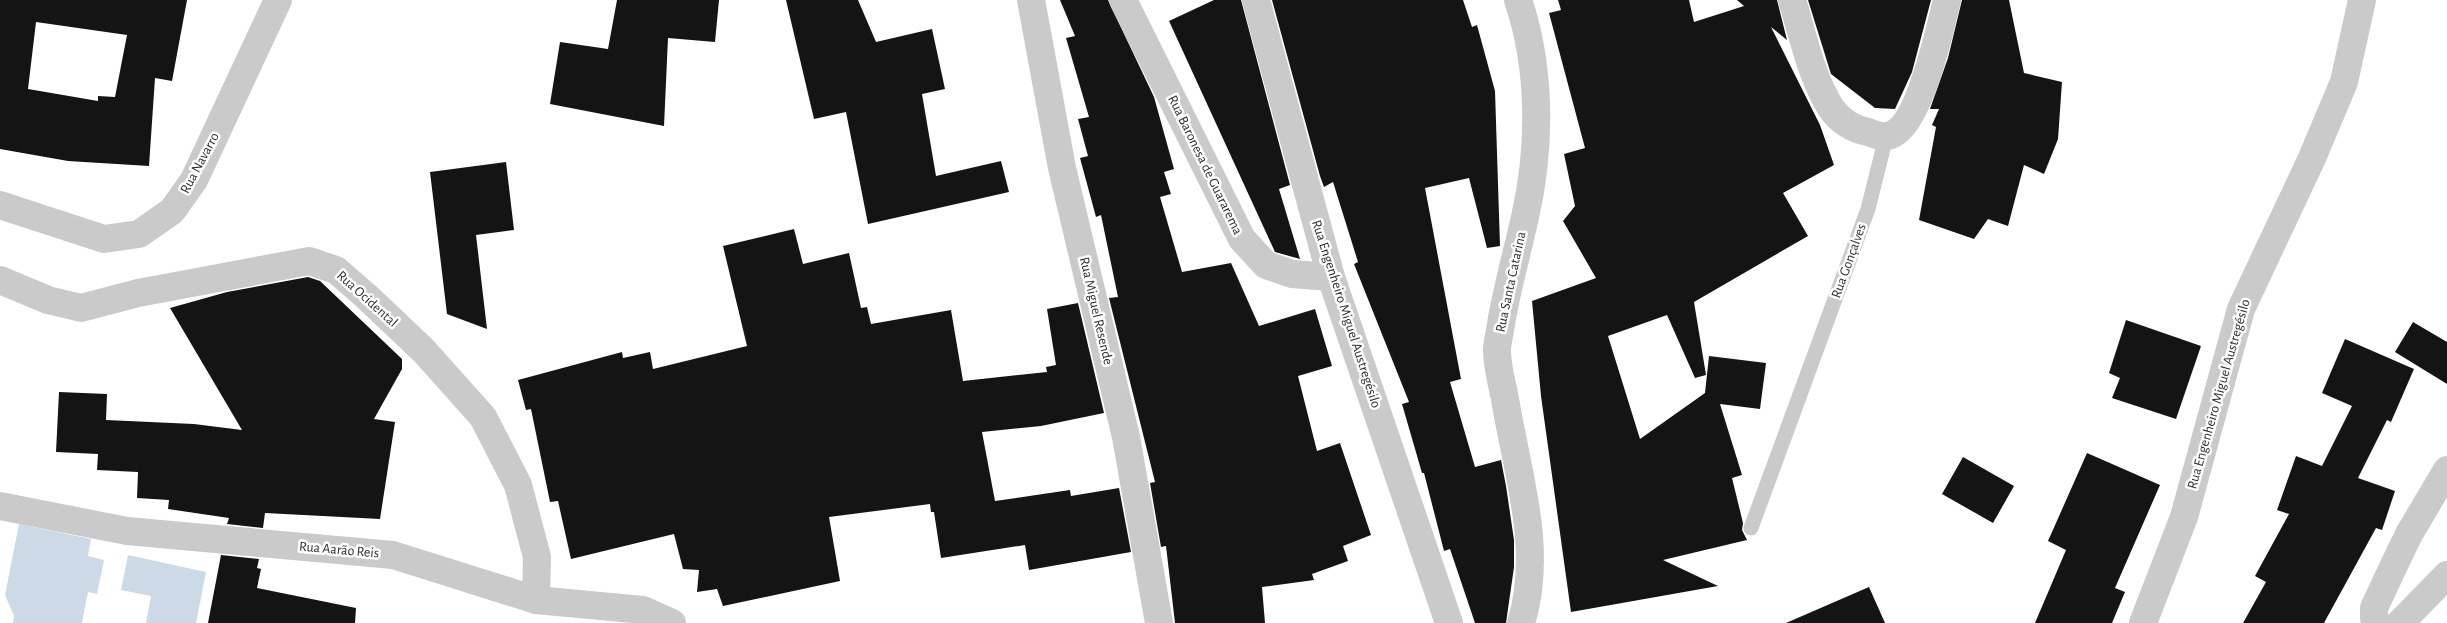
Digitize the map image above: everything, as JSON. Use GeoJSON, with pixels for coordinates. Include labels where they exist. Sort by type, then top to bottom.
{"type":"FeatureCollection","features":[{"type":"Feature","properties":{"kind":"street","name":"Rua Navarro"},"geometry":{"type":"LineString","coordinates":[[0,205],[104,239],[139,234],[172,211],[194,180],[278,0]]}},
{"type":"Feature","properties":{"kind":"street","name":"Rua Miguel Resende"},"geometry":{"type":"LineString","coordinates":[[1031,0],[1062,168],[1126,437],[1159,623]]}},
{"type":"Feature","properties":{"kind":"street","name":"Rua Baronesa de Guararema"},"geometry":{"type":"LineString","coordinates":[[1124,0],[1242,239],[1266,265],[1292,274],[1331,276]]}},
{"type":"Feature","properties":{"kind":"street","name":"Rua Engenheiro Miguel Austregésilo"},"geometry":{"type":"LineString","coordinates":[[1256,0],[1331,276],[1449,623]]}},
{"type":"Feature","properties":{"kind":"street","name":"Rua Santa Catarina"},"geometry":{"type":"LineString","coordinates":[[1518,0],[1528,31],[1535,83],[1536,142],[1526,215],[1506,289],[1497,351],[1521,483],[1531,559],[1528,600],[1521,623]]}},
{"type":"Feature","properties":{"kind":"street"},"geometry":{"type":"LineString","coordinates":[[1792,0],[1819,84],[1832,109],[1852,128],[1886,137],[1895,132],[1908,118],[1922,91],[1930,69],[1947,0]]}},
{"type":"Feature","properties":{"kind":"street","name":"Rua Engenheiro Miguel Austregésilo"},"geometry":{"type":"LineString","coordinates":[[2143,623],[2184,517],[2241,309],[2312,158],[2344,82],[2362,0]]}},
{"type":"Feature","properties":{"kind":"street","name":"Rua Ocidental"},"geometry":{"type":"LineString","coordinates":[[0,280],[7,285],[48,300],[81,308],[138,293],[310,261],[336,270],[424,351],[483,417],[518,485],[536,557],[536,600]]}},
{"type":"Feature","properties":{"kind":"street"},"geometry":{"type":"LineString","coordinates":[[2377,623],[2374,618],[2374,608],[2391,570],[2409,534],[2447,470]]}},
{"type":"Feature","properties":{"kind":"street","name":"Rua Aarão Reis"},"geometry":{"type":"LineString","coordinates":[[0,506],[127,531],[393,555],[536,600],[643,610],[672,623]]}},
{"type":"Feature","properties":{"kind":"street"},"geometry":{"type":"LineString","coordinates":[[2400,623],[2447,575]]}},
{"type":"Feature","properties":{"kind":"lane","name":"Rua Gonçalves"},"geometry":{"type":"LineString","coordinates":[[1751,528],[1868,209],[1886,137]]}},
{"type":"Feature","properties":{"kind":"water"},"geometry":{"type":"Polygon","coordinates":[[[19,524],[91,539],[88,556],[104,560],[97,594],[88,592],[82,623],[13,623],[14,616],[5,595],[19,524]]]}},
{"type":"Feature","properties":{"kind":"water"},"geometry":{"type":"Polygon","coordinates":[[[128,555],[206,572],[196,623],[146,623],[151,596],[121,590],[128,555]]]}},
{"type":"Feature","properties":{"kind":"building"},"geometry":{"type":"Polygon","coordinates":[[[0,0],[187,0],[172,81],[155,78],[149,166],[68,161],[0,149],[0,0]],[[36,22],[28,89],[98,101],[98,96],[115,97],[127,35],[36,22]]]}},
{"type":"Feature","properties":{"kind":"building"},"geometry":{"type":"Polygon","coordinates":[[[617,0],[719,0],[715,42],[668,38],[664,126],[550,104],[560,42],[608,49],[617,0]]]}},
{"type":"Feature","properties":{"kind":"building"},"geometry":{"type":"Polygon","coordinates":[[[786,0],[858,0],[876,42],[932,29],[945,89],[922,94],[936,176],[1001,161],[1009,192],[868,224],[846,112],[814,119],[786,0]]]}},
{"type":"Feature","properties":{"kind":"building"},"geometry":{"type":"Polygon","coordinates":[[[1060,0],[1108,0],[1154,97],[1174,169],[1164,172],[1171,194],[1160,197],[1182,272],[1231,263],[1259,326],[1315,309],[1332,366],[1298,376],[1317,451],[1340,443],[1371,535],[1343,546],[1348,561],[1312,574],[1314,580],[1262,587],[1265,623],[1175,623],[1166,546],[1161,547],[1150,483],[1155,482],[1109,298],[1118,297],[1101,215],[1096,217],[1080,158],[1088,156],[1078,119],[1089,117],[1066,38],[1075,36],[1060,0]]]}},
{"type":"Feature","properties":{"kind":"building"},"geometry":{"type":"Polygon","coordinates":[[[1214,0],[1241,0],[1290,185],[1279,189],[1300,259],[1275,252],[1169,21],[1214,0]]]}},
{"type":"Feature","properties":{"kind":"building"},"geometry":{"type":"Polygon","coordinates":[[[1272,0],[1463,0],[1472,27],[1477,25],[1495,91],[1500,246],[1487,248],[1469,178],[1425,188],[1461,379],[1450,382],[1475,467],[1501,460],[1506,486],[1514,540],[1514,567],[1506,623],[1475,623],[1450,549],[1444,551],[1424,473],[1422,473],[1402,404],[1409,402],[1354,264],[1358,262],[1333,182],[1324,187],[1320,176],[1272,0]]]}},
{"type":"Feature","properties":{"kind":"building"},"geometry":{"type":"Polygon","coordinates":[[[1558,0],[1689,0],[1694,22],[1744,6],[1737,0],[1777,0],[1787,40],[1771,27],[1820,125],[1834,165],[1783,193],[1808,236],[1694,302],[1706,375],[1695,378],[1667,315],[1608,336],[1640,439],[1705,393],[1709,356],[1766,363],[1760,409],[1720,404],[1742,475],[1732,478],[1743,523],[1742,530],[1747,540],[1663,560],[1718,586],[1571,612],[1541,396],[1532,301],[1596,278],[1563,221],[1575,206],[1564,154],[1585,148],[1549,13],[1561,10],[1558,0]]]}},
{"type":"Feature","properties":{"kind":"building"},"geometry":{"type":"Polygon","coordinates":[[[1808,0],[1931,0],[1912,72],[1895,109],[1875,108],[1831,74],[1808,0]]]}},
{"type":"Feature","properties":{"kind":"building"},"geometry":{"type":"Polygon","coordinates":[[[1962,0],[2009,0],[2024,73],[2062,82],[2058,139],[2044,174],[2024,165],[2008,226],[1988,219],[1974,239],[1919,220],[1936,127],[1932,125],[1939,109],[1930,109],[1948,58],[1962,0]]]}},
{"type":"Feature","properties":{"kind":"building"},"geometry":{"type":"Polygon","coordinates":[[[506,162],[514,230],[476,235],[487,329],[447,314],[430,172],[506,162]]]}},
{"type":"Feature","properties":{"kind":"building"},"geometry":{"type":"Polygon","coordinates":[[[794,229],[803,264],[849,253],[861,308],[867,307],[871,324],[951,310],[963,381],[1047,372],[1046,367],[1056,365],[1047,309],[1078,303],[1104,413],[1041,426],[982,432],[995,501],[1070,490],[1071,496],[1119,488],[1131,552],[1029,570],[1025,545],[941,558],[934,512],[931,512],[930,504],[829,517],[840,581],[723,606],[717,589],[697,592],[699,570],[683,569],[674,534],[571,559],[558,501],[550,502],[531,409],[526,410],[518,380],[622,352],[623,358],[650,352],[653,369],[747,346],[723,246],[794,229]]]}},
{"type":"Feature","properties":{"kind":"building"},"geometry":{"type":"Polygon","coordinates":[[[308,277],[320,281],[402,359],[402,369],[374,419],[395,422],[380,519],[265,513],[263,528],[227,524],[229,518],[168,509],[169,500],[137,498],[138,472],[97,470],[98,454],[56,452],[59,392],[107,394],[106,420],[194,424],[242,430],[170,308],[227,292],[308,277]]]}},
{"type":"Feature","properties":{"kind":"building"},"geometry":{"type":"Polygon","coordinates":[[[2126,320],[2201,346],[2176,419],[2112,398],[2120,378],[2109,373],[2126,320]]]}},
{"type":"Feature","properties":{"kind":"building"},"geometry":{"type":"Polygon","coordinates":[[[2413,322],[2447,342],[2447,384],[2395,352],[2413,322]]]}},
{"type":"Feature","properties":{"kind":"building"},"geometry":{"type":"Polygon","coordinates":[[[2345,339],[2414,369],[2391,422],[2387,420],[2358,478],[2395,491],[2382,530],[2376,528],[2324,623],[2243,623],[2266,582],[2255,576],[2289,514],[2277,510],[2296,456],[2322,466],[2352,406],[2322,393],[2345,339]]]}},
{"type":"Feature","properties":{"kind":"building"},"geometry":{"type":"Polygon","coordinates":[[[2087,453],[2160,485],[2115,588],[2125,592],[2112,623],[2035,623],[2066,550],[2048,541],[2087,453]]]}},
{"type":"Feature","properties":{"kind":"building"},"geometry":{"type":"Polygon","coordinates":[[[1963,457],[2014,486],[1993,523],[1942,494],[1963,457]]]}},
{"type":"Feature","properties":{"kind":"building"},"geometry":{"type":"Polygon","coordinates":[[[221,555],[259,559],[257,568],[261,569],[257,588],[356,608],[355,623],[208,623],[221,555]]]}},
{"type":"Feature","properties":{"kind":"building"},"geometry":{"type":"Polygon","coordinates":[[[1869,587],[1885,623],[1786,623],[1869,587]]]}}]}
